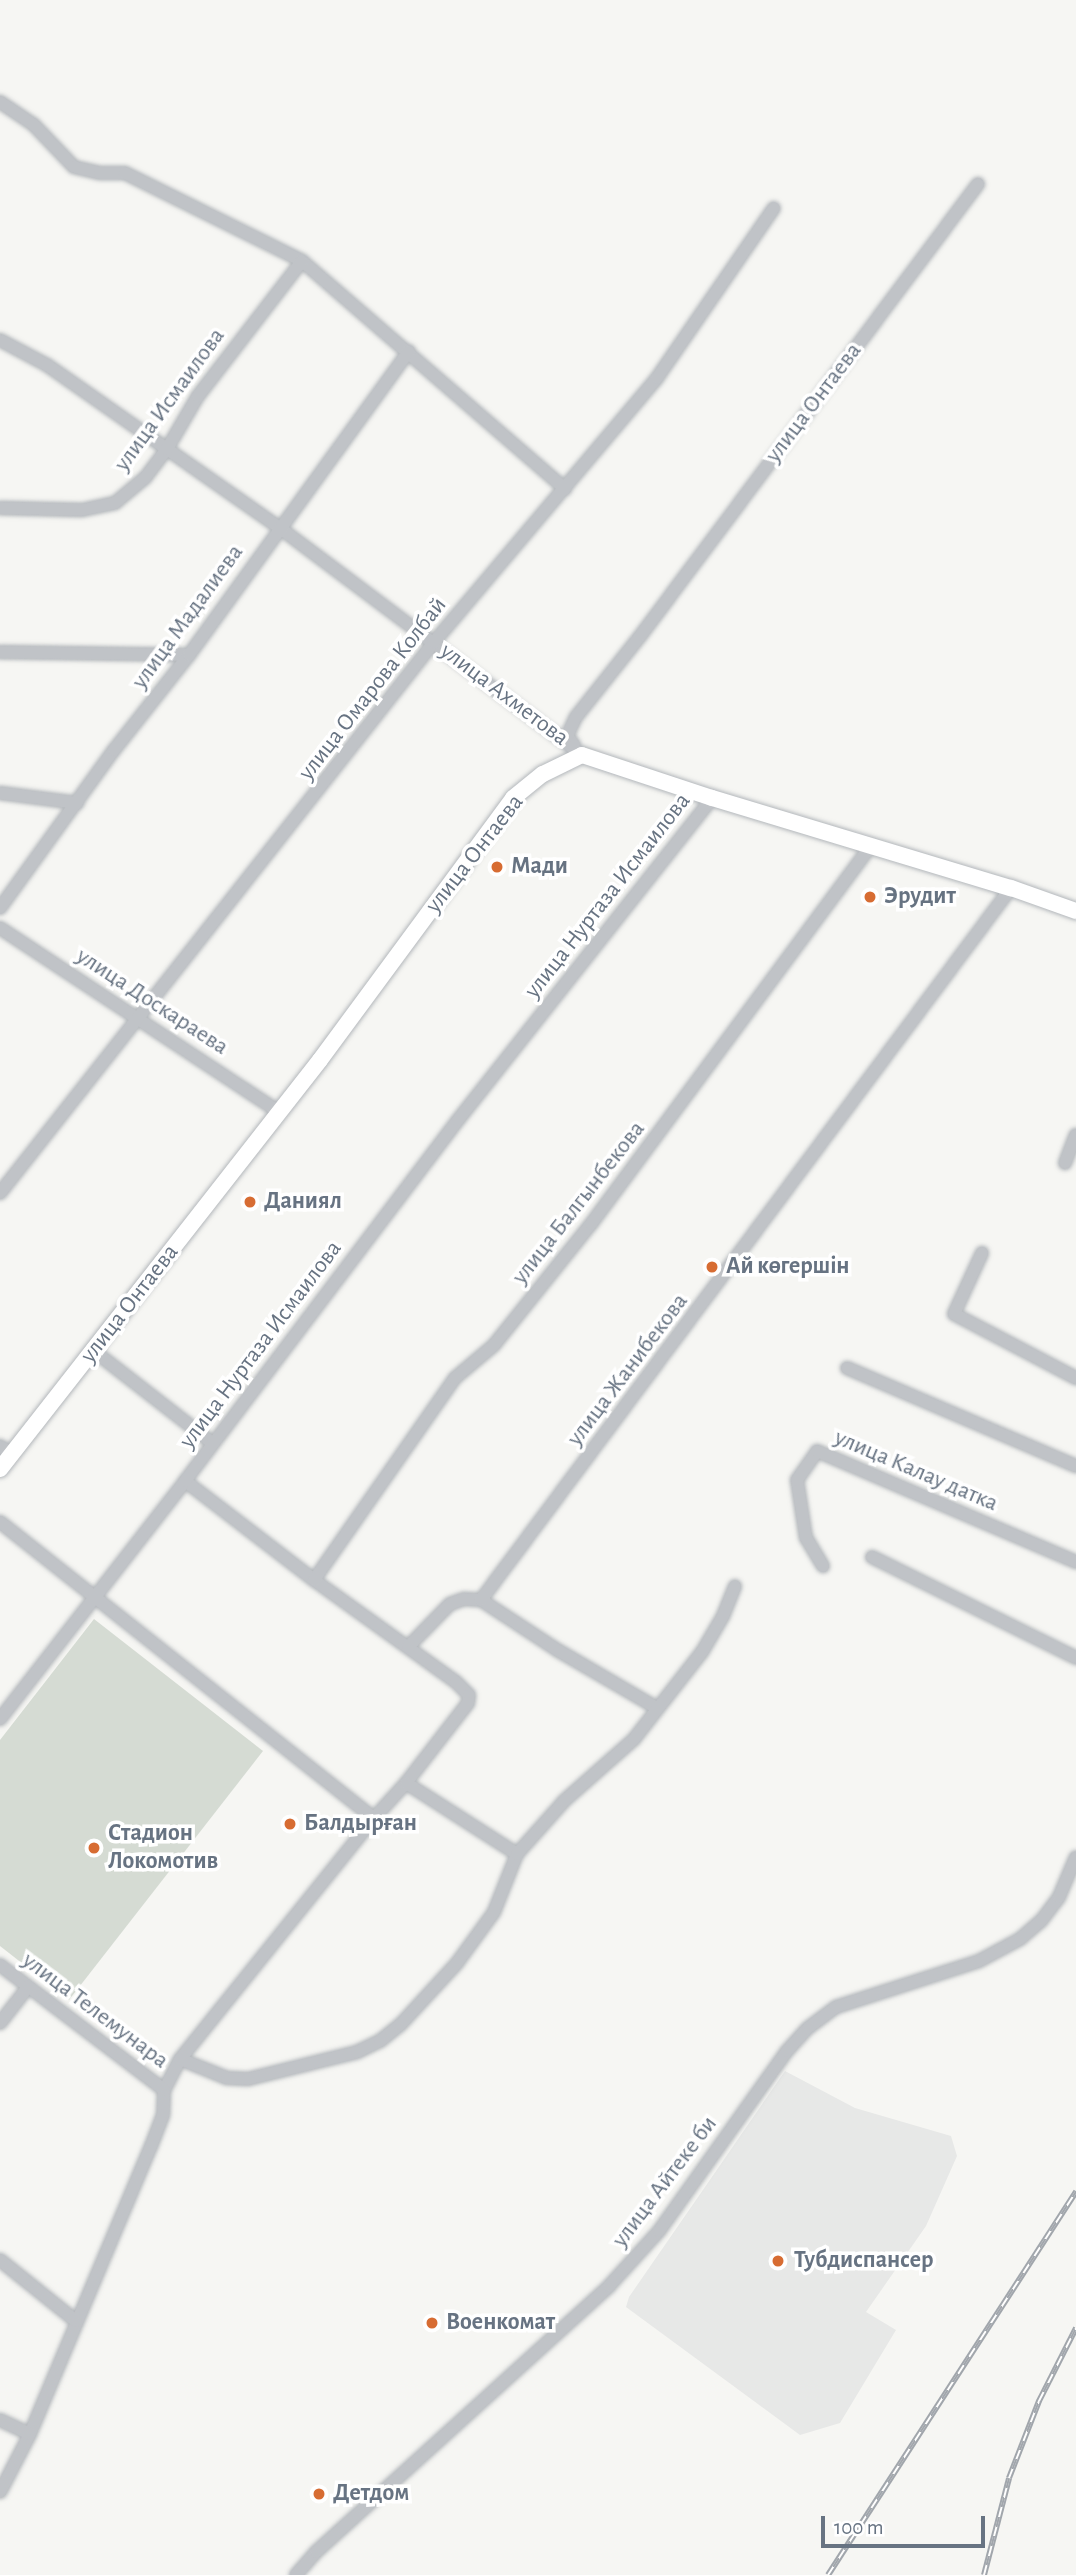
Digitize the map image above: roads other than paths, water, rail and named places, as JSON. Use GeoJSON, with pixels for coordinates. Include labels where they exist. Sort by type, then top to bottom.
{"type":"FeatureCollection","features":[{"type":"Feature","properties":{"kind":"main road","name":"улица Ахметова"},"geometry":{"type":"LineString","coordinates":[[582,755],[712,798],[1011,888],[1076,912]]}},
{"type":"Feature","properties":{"kind":"main road","name":"улица Онтаева"},"geometry":{"type":"LineString","coordinates":[[0,1469],[6,1450],[94,1351],[279,1112],[513,799],[543,774],[582,755]]}},
{"type":"Feature","properties":{"kind":"street"},"geometry":{"type":"LineString","coordinates":[[0,102],[33,124],[74,167],[100,173],[125,173],[302,261],[565,489]]}},
{"type":"Feature","properties":{"kind":"street","name":"улица Онтаева"},"geometry":{"type":"LineString","coordinates":[[582,755],[567,736],[576,717],[641,635],[978,184]]}},
{"type":"Feature","properties":{"kind":"street","name":"улица Омарова Колбай"},"geometry":{"type":"LineString","coordinates":[[0,1194],[435,642],[657,378],[774,208]]}},
{"type":"Feature","properties":{"kind":"street","name":"улица Исмаилова"},"geometry":{"type":"LineString","coordinates":[[0,508],[82,510],[115,503],[145,478],[167,449],[198,396],[302,261]]}},
{"type":"Feature","properties":{"kind":"street","name":"улица Ахметова"},"geometry":{"type":"LineString","coordinates":[[0,340],[47,365],[280,528],[582,755]]}},
{"type":"Feature","properties":{"kind":"street","name":"улица Мадалиева"},"geometry":{"type":"LineString","coordinates":[[0,908],[189,655],[409,351]]}},
{"type":"Feature","properties":{"kind":"street"},"geometry":{"type":"LineString","coordinates":[[0,652],[189,655]]}},
{"type":"Feature","properties":{"kind":"street"},"geometry":{"type":"LineString","coordinates":[[0,793],[77,803]]}},
{"type":"Feature","properties":{"kind":"street","name":"улица Нуртаза Исмаилова"},"geometry":{"type":"LineString","coordinates":[[0,1719],[185,1481],[458,1120],[712,798]]}},
{"type":"Feature","properties":{"kind":"street","name":"улица Балгынбекова"},"geometry":{"type":"LineString","coordinates":[[314,1580],[455,1378],[494,1345],[591,1224],[871,845]]}},
{"type":"Feature","properties":{"kind":"street","name":"улица Жанибекова"},"geometry":{"type":"LineString","coordinates":[[481,1600],[1011,888]]}},
{"type":"Feature","properties":{"kind":"street","name":"улица Доскараева"},"geometry":{"type":"LineString","coordinates":[[0,928],[141,1018],[279,1112]]}},
{"type":"Feature","properties":{"kind":"street"},"geometry":{"type":"LineString","coordinates":[[1065,1163],[1076,1135]]}},
{"type":"Feature","properties":{"kind":"street"},"geometry":{"type":"LineString","coordinates":[[982,1253],[954,1314],[1076,1378]]}},
{"type":"Feature","properties":{"kind":"street"},"geometry":{"type":"LineString","coordinates":[[94,1351],[212,1443]]}},
{"type":"Feature","properties":{"kind":"street"},"geometry":{"type":"LineString","coordinates":[[847,1368],[1076,1466]]}},
{"type":"Feature","properties":{"kind":"street","name":"улица Калау датка"},"geometry":{"type":"LineString","coordinates":[[823,1566],[806,1538],[797,1480],[817,1451],[1076,1562]]}},
{"type":"Feature","properties":{"kind":"street"},"geometry":{"type":"LineString","coordinates":[[0,2492],[29,2436],[163,2115],[164,2090],[180,2059],[373,1818],[407,1783],[468,1703],[469,1695],[408,1647],[314,1580],[185,1481]]}},
{"type":"Feature","properties":{"kind":"street"},"geometry":{"type":"LineString","coordinates":[[0,1522],[373,1818]]}},
{"type":"Feature","properties":{"kind":"street"},"geometry":{"type":"LineString","coordinates":[[872,1557],[1076,1658]]}},
{"type":"Feature","properties":{"kind":"street"},"geometry":{"type":"LineString","coordinates":[[180,2059],[227,2078],[248,2079],[357,2052],[380,2041],[431,1994],[475,1938],[494,1912],[517,1854],[564,1801],[634,1738],[702,1652],[723,1616],[735,1586]]}},
{"type":"Feature","properties":{"kind":"street"},"geometry":{"type":"LineString","coordinates":[[408,1647],[450,1604],[464,1599],[481,1600],[559,1651],[657,1708]]}},
{"type":"Feature","properties":{"kind":"street"},"geometry":{"type":"LineString","coordinates":[[407,1783],[517,1854]]}},
{"type":"Feature","properties":{"kind":"street","name":"улица Айтеке би"},"geometry":{"type":"LineString","coordinates":[[296,2575],[316,2552],[610,2286],[659,2231],[787,2051],[808,2028],[836,2007],[979,1961],[1020,1939],[1041,1921],[1059,1897],[1076,1857]]}},
{"type":"Feature","properties":{"kind":"street","name":"улица Телемунара"},"geometry":{"type":"LineString","coordinates":[[0,1965],[164,2090]]}},
{"type":"Feature","properties":{"kind":"street"},"geometry":{"type":"LineString","coordinates":[[0,2023],[28,1987]]}},
{"type":"Feature","properties":{"kind":"street"},"geometry":{"type":"LineString","coordinates":[[0,2260],[75,2321]]}},
{"type":"Feature","properties":{"kind":"street"},"geometry":{"type":"LineString","coordinates":[[0,2420],[29,2436]]}},
{"type":"Feature","properties":{"kind":"railway"},"geometry":{"type":"LineString","coordinates":[[828,2575],[1076,2191]]}},
{"type":"Feature","properties":{"kind":"railway"},"geometry":{"type":"LineString","coordinates":[[984,2575],[1009,2478],[1039,2401],[1076,2328]]}},
{"type":"Feature","properties":{"kind":"place","name":"Мади"},"geometry":{"type":"Point","coordinates":[497,867]}},
{"type":"Feature","properties":{"kind":"place","name":"Эрудит"},"geometry":{"type":"Point","coordinates":[870,897]}},
{"type":"Feature","properties":{"kind":"place","name":"Даниял"},"geometry":{"type":"Point","coordinates":[250,1202]}},
{"type":"Feature","properties":{"kind":"place","name":"Ай көгершін"},"geometry":{"type":"Point","coordinates":[712,1267]}},
{"type":"Feature","properties":{"kind":"place","name":"Балдырған"},"geometry":{"type":"Point","coordinates":[290,1824]}},
{"type":"Feature","properties":{"kind":"place","name":"Стадион Локомотив"},"geometry":{"type":"Point","coordinates":[94,1848]}},
{"type":"Feature","properties":{"kind":"place","name":"Тубдиспансер"},"geometry":{"type":"Point","coordinates":[778,2261]}},
{"type":"Feature","properties":{"kind":"place","name":"Военкомат"},"geometry":{"type":"Point","coordinates":[432,2323]}},
{"type":"Feature","properties":{"kind":"place","name":"Детдом"},"geometry":{"type":"Point","coordinates":[319,2494]}}]}
